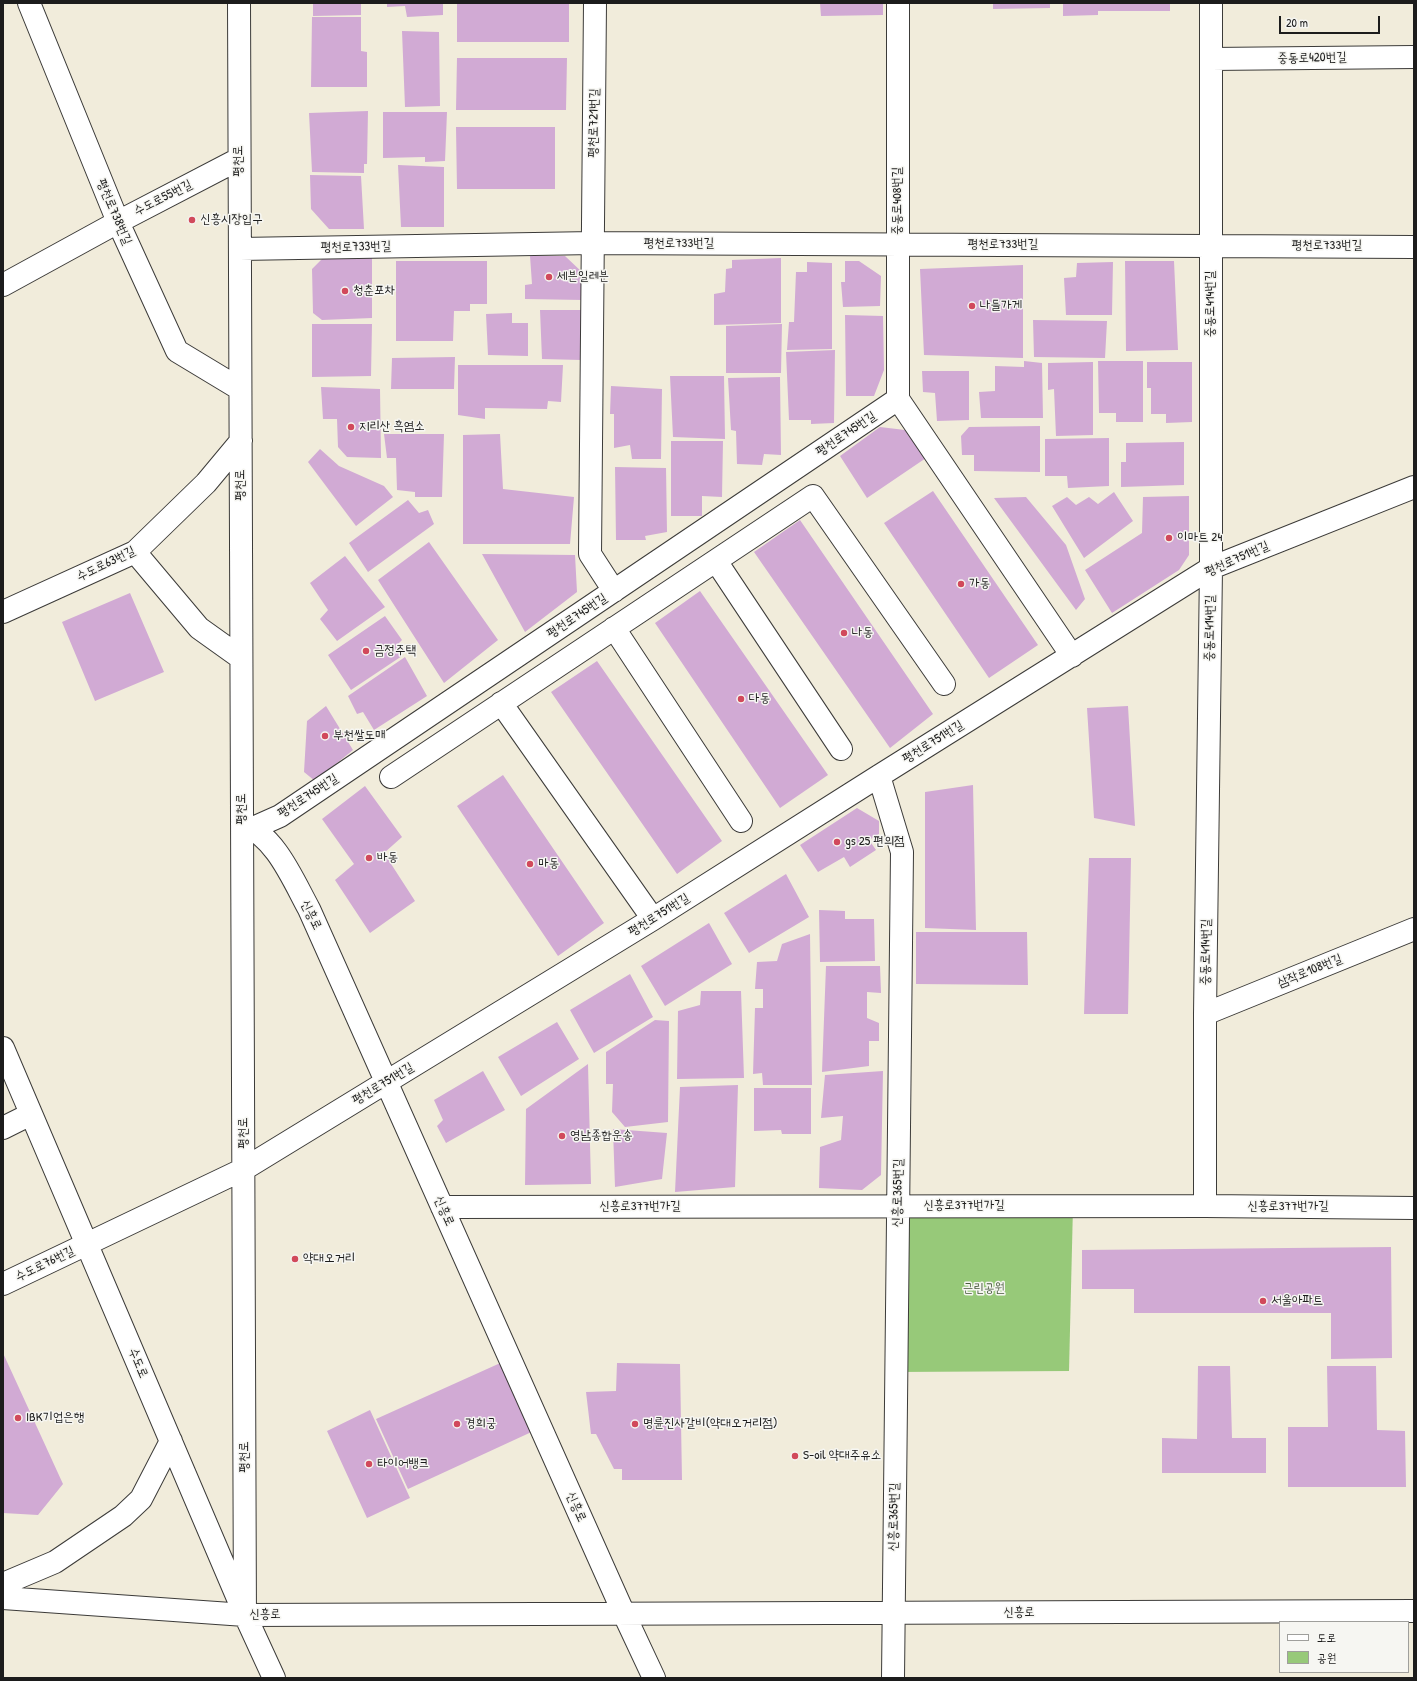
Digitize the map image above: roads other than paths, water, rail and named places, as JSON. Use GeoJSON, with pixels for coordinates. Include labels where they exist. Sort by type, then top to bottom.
{"type":"FeatureCollection","features":[{"type":"Feature","properties":{"kind":"street","name":"평천로738번길"},"geometry":{"type":"LineString","coordinates":[[29,3],[118,222],[177,351],[240,389]]}},
{"type":"Feature","properties":{"kind":"street","name":"평천로"},"geometry":{"type":"LineString","coordinates":[[239,3],[241,658],[248,826],[244,1169],[245,1615]]}},
{"type":"Feature","properties":{"kind":"street","name":"평천로721번길"},"geometry":{"type":"LineString","coordinates":[[593,243],[595,3]]}},
{"type":"Feature","properties":{"kind":"street","name":"중동로408번길"},"geometry":{"type":"LineString","coordinates":[[898,3],[898,399]]}},
{"type":"Feature","properties":{"kind":"street","name":"중동로414번길"},"geometry":{"type":"LineString","coordinates":[[1205,1206],[1205,1014],[1211,568],[1211,3]]}},
{"type":"Feature","properties":{"kind":"street","name":"중동로420번길"},"geometry":{"type":"LineString","coordinates":[[1211,59],[1414,57]]}},
{"type":"Feature","properties":{"kind":"street","name":"수도로55번길"},"geometry":{"type":"LineString","coordinates":[[3,285],[118,222],[239,159]]}},
{"type":"Feature","properties":{"kind":"street","name":"평천로733번길"},"geometry":{"type":"LineString","coordinates":[[240,250],[593,243],[1414,247]]}},
{"type":"Feature","properties":{"kind":"street"},"geometry":{"type":"LineString","coordinates":[[593,243],[590,554],[614,591]]}},
{"type":"Feature","properties":{"kind":"street"},"geometry":{"type":"LineString","coordinates":[[898,399],[1072,656]]}},
{"type":"Feature","properties":{"kind":"street","name":"평천로745번길"},"geometry":{"type":"LineString","coordinates":[[248,826],[280,816],[898,399]]}},
{"type":"Feature","properties":{"kind":"street","name":"수도로63번길"},"geometry":{"type":"LineString","coordinates":[[3,612],[135,552],[206,483],[241,440]]}},
{"type":"Feature","properties":{"kind":"street","name":"평천로751번길"},"geometry":{"type":"LineString","coordinates":[[87,1244],[244,1169],[653,919],[1211,568],[1414,487]]}},
{"type":"Feature","properties":{"kind":"street"},"geometry":{"type":"LineString","coordinates":[[391,777],[813,496],[944,684]]}},
{"type":"Feature","properties":{"kind":"street"},"geometry":{"type":"LineString","coordinates":[[135,552],[199,628],[241,658]]}},
{"type":"Feature","properties":{"kind":"street"},"geometry":{"type":"LineString","coordinates":[[716,561],[841,749]]}},
{"type":"Feature","properties":{"kind":"street"},"geometry":{"type":"LineString","coordinates":[[614,628],[741,821]]}},
{"type":"Feature","properties":{"kind":"street"},"geometry":{"type":"LineString","coordinates":[[501,703],[653,919]]}},
{"type":"Feature","properties":{"kind":"street","name":"신흥로365번길"},"geometry":{"type":"LineString","coordinates":[[879,776],[902,852],[893,1613],[894,1678]]}},
{"type":"Feature","properties":{"kind":"street","name":"신흥로"},"geometry":{"type":"LineString","coordinates":[[248,826],[280,856],[309,909],[624,1614]]}},
{"type":"Feature","properties":{"kind":"street","name":"삼작로108번길"},"geometry":{"type":"LineString","coordinates":[[1205,1014],[1414,929]]}},
{"type":"Feature","properties":{"kind":"street","name":"수도로"},"geometry":{"type":"LineString","coordinates":[[3,1048],[245,1615],[274,1678]]}},
{"type":"Feature","properties":{"kind":"street"},"geometry":{"type":"LineString","coordinates":[[3,1128],[31,1114]]}},
{"type":"Feature","properties":{"kind":"street","name":"신흥로377번가길"},"geometry":{"type":"LineString","coordinates":[[442,1207],[1205,1206],[1414,1208]]}},
{"type":"Feature","properties":{"kind":"street","name":"수도로76번길"},"geometry":{"type":"LineString","coordinates":[[3,1284],[87,1244]]}},
{"type":"Feature","properties":{"kind":"street"},"geometry":{"type":"LineString","coordinates":[[3,1584],[55,1562],[123,1516],[141,1499],[171,1441]]}},
{"type":"Feature","properties":{"kind":"street","name":"신흥로"},"geometry":{"type":"LineString","coordinates":[[3,1598],[245,1615],[1414,1611]]}},
{"type":"Feature","properties":{"kind":"street"},"geometry":{"type":"LineString","coordinates":[[624,1614],[654,1678]]}},
{"type":"Feature","properties":{"kind":"place","name":"신흥시장입구"},"geometry":{"type":"Point","coordinates":[192,220]}},
{"type":"Feature","properties":{"kind":"place","name":"세븐일레븐"},"geometry":{"type":"Point","coordinates":[549,277]}},
{"type":"Feature","properties":{"kind":"place","name":"청춘포차"},"geometry":{"type":"Point","coordinates":[345,291]}},
{"type":"Feature","properties":{"kind":"place","name":"나들가게"},"geometry":{"type":"Point","coordinates":[972,306]}},
{"type":"Feature","properties":{"kind":"place","name":"지리산 흑염소"},"geometry":{"type":"Point","coordinates":[351,427]}},
{"type":"Feature","properties":{"kind":"place","name":"이마트 24"},"geometry":{"type":"Point","coordinates":[1169,538]}},
{"type":"Feature","properties":{"kind":"place","name":"가동"},"geometry":{"type":"Point","coordinates":[961,584]}},
{"type":"Feature","properties":{"kind":"place","name":"나동"},"geometry":{"type":"Point","coordinates":[844,633]}},
{"type":"Feature","properties":{"kind":"place","name":"금정주택"},"geometry":{"type":"Point","coordinates":[366,651]}},
{"type":"Feature","properties":{"kind":"place","name":"다동"},"geometry":{"type":"Point","coordinates":[741,699]}},
{"type":"Feature","properties":{"kind":"place","name":"부천쌀도매"},"geometry":{"type":"Point","coordinates":[325,736]}},
{"type":"Feature","properties":{"kind":"place","name":"gs 25 편의점"},"geometry":{"type":"Point","coordinates":[837,842]}},
{"type":"Feature","properties":{"kind":"place","name":"바동"},"geometry":{"type":"Point","coordinates":[369,858]}},
{"type":"Feature","properties":{"kind":"place","name":"마동"},"geometry":{"type":"Point","coordinates":[530,864]}},
{"type":"Feature","properties":{"kind":"place","name":"영남종합운송"},"geometry":{"type":"Point","coordinates":[562,1136]}},
{"type":"Feature","properties":{"kind":"place","name":"약대오거리"},"geometry":{"type":"Point","coordinates":[295,1259]}},
{"type":"Feature","properties":{"kind":"place","name":"서울아파트"},"geometry":{"type":"Point","coordinates":[1263,1301]}},
{"type":"Feature","properties":{"kind":"place","name":"IBK기업은행"},"geometry":{"type":"Point","coordinates":[18,1418]}},
{"type":"Feature","properties":{"kind":"place","name":"경희궁"},"geometry":{"type":"Point","coordinates":[457,1424]}},
{"type":"Feature","properties":{"kind":"place","name":"명륜진사갈비(약대오거리점)"},"geometry":{"type":"Point","coordinates":[635,1424]}},
{"type":"Feature","properties":{"kind":"place","name":"S-oil 약대주유소"},"geometry":{"type":"Point","coordinates":[795,1456]}},
{"type":"Feature","properties":{"kind":"place","name":"타이어뱅크"},"geometry":{"type":"Point","coordinates":[369,1464]}},
{"type":"Feature","properties":{"kind":"park label","name":"근린공원"},"geometry":{"type":"Point","coordinates":[984,1289]}}]}
